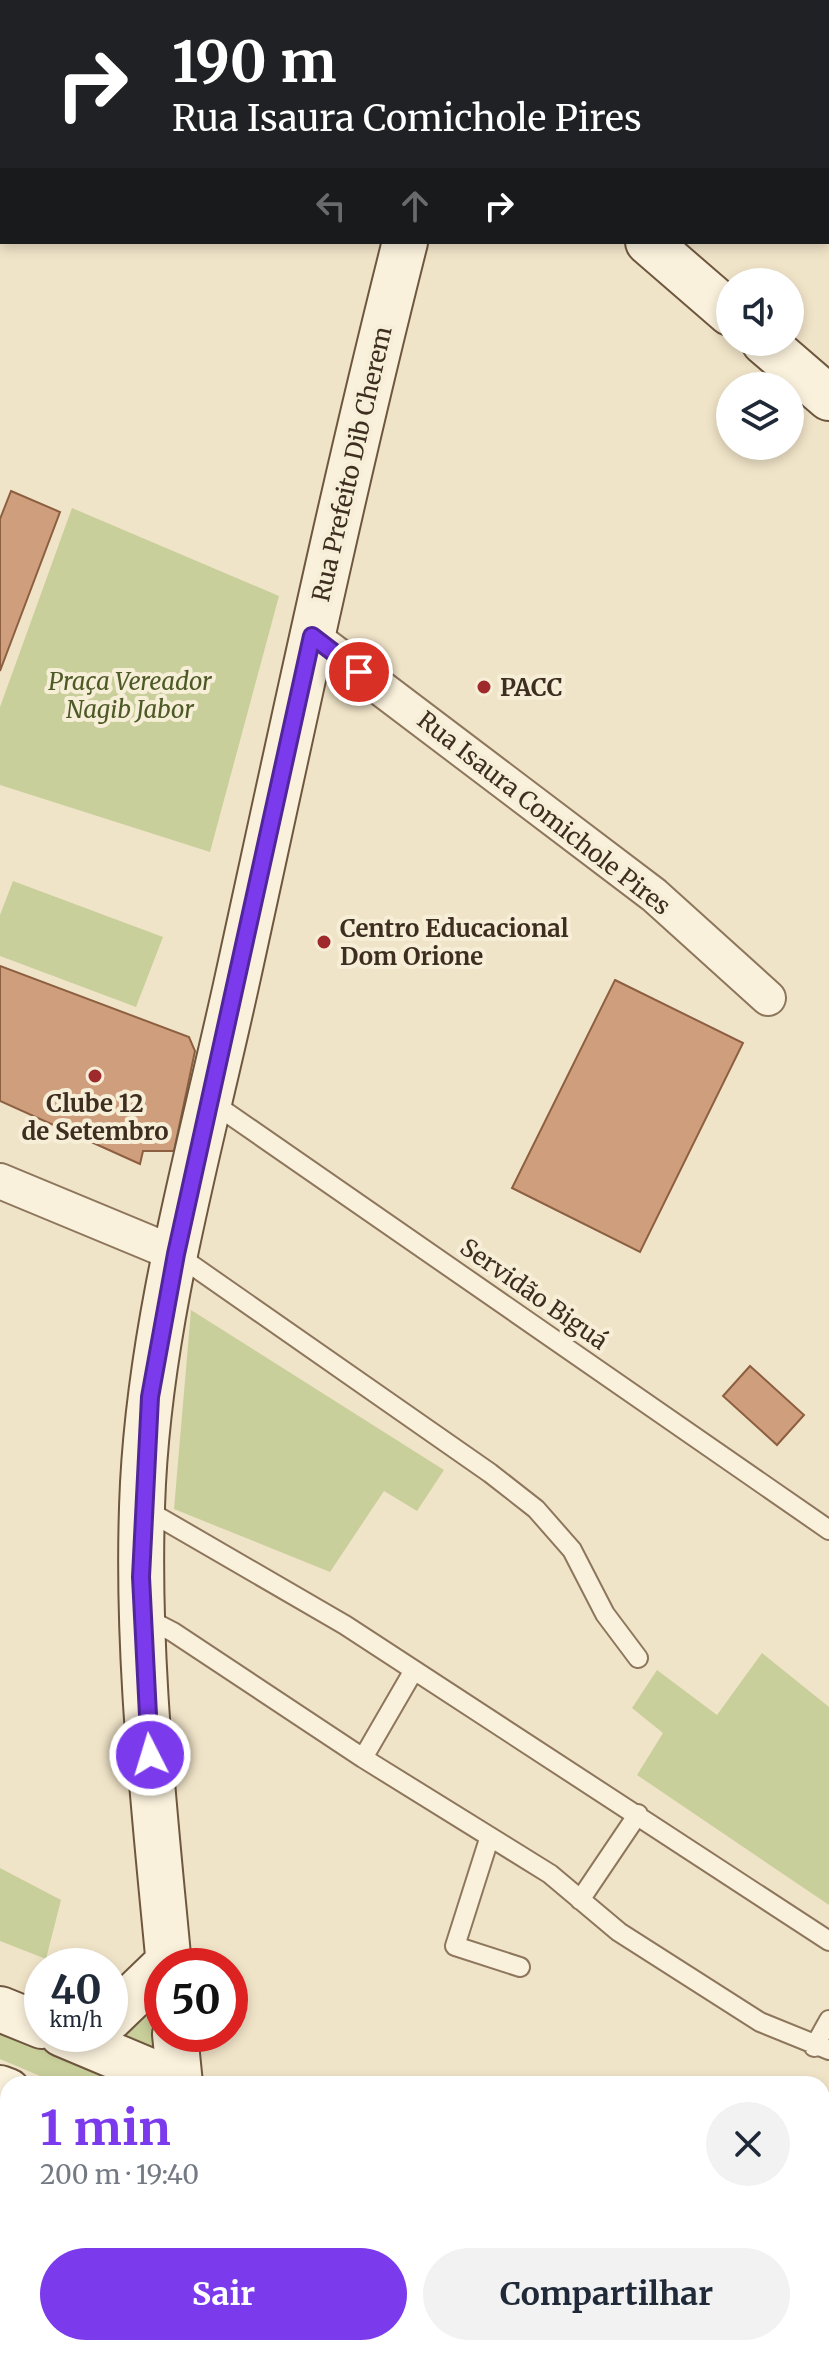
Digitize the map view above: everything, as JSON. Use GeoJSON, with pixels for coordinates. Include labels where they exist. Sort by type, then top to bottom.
{"type":"FeatureCollection","features":[{"type":"Feature","properties":{"kind":"main road","name":"Rua Prefeito Dib Cherem"},"geometry":{"type":"LineString","coordinates":[[165,1948],[144,1688],[142,1616],[143,1507],[150,1397],[176,1254],[312,636],[405,244]]}},
{"type":"Feature","properties":{"kind":"main road"},"geometry":{"type":"LineString","coordinates":[[650,244],[716,301]]}},
{"type":"Feature","properties":{"kind":"main road"},"geometry":{"type":"LineString","coordinates":[[780,356],[829,398]]}},
{"type":"Feature","properties":{"kind":"main road"},"geometry":{"type":"LineString","coordinates":[[0,2009],[24,2016]]}},
{"type":"Feature","properties":{"kind":"main road"},"geometry":{"type":"LineString","coordinates":[[117,2052],[164,2076]]}},
{"type":"Feature","properties":{"kind":"main road"},"geometry":{"type":"LineString","coordinates":[[177,2052],[179,2076]]}},
{"type":"Feature","properties":{"kind":"street","name":"Rua Isaura Comichole Pires"},"geometry":{"type":"LineString","coordinates":[[312,636],[654,895],[768,998]]}},
{"type":"Feature","properties":{"kind":"street"},"geometry":{"type":"LineString","coordinates":[[0,1181],[176,1254]]}},
{"type":"Feature","properties":{"kind":"lane","name":"Servidão Biguá"},"geometry":{"type":"LineString","coordinates":[[210,1101],[829,1530]]}},
{"type":"Feature","properties":{"kind":"lane"},"geometry":{"type":"LineString","coordinates":[[176,1254],[490,1473],[536,1509],[572,1550],[605,1614],[638,1658]]}},
{"type":"Feature","properties":{"kind":"lane"},"geometry":{"type":"LineString","coordinates":[[143,1507],[414,1670],[829,1941]]}},
{"type":"Feature","properties":{"kind":"lane"},"geometry":{"type":"LineString","coordinates":[[142,1616],[173,1632],[489,1839],[550,1874],[619,1932],[760,2022],[822,2048],[829,2020]]}},
{"type":"Feature","properties":{"kind":"lane"},"geometry":{"type":"LineString","coordinates":[[363,1758],[414,1670]]}},
{"type":"Feature","properties":{"kind":"lane"},"geometry":{"type":"LineString","coordinates":[[580,1900],[638,1814]]}},
{"type":"Feature","properties":{"kind":"lane"},"geometry":{"type":"LineString","coordinates":[[489,1839],[455,1946],[520,1967]]}},
{"type":"Feature","properties":{"kind":"green space","name":"Praça Vereador Nagib Jabor"},"geometry":{"type":"Polygon","coordinates":[[[72,508],[279,596],[210,852],[0,785],[0,707],[72,508]]]}},
{"type":"Feature","properties":{"kind":"green space"},"geometry":{"type":"Polygon","coordinates":[[[13,881],[163,937],[136,1007],[0,956],[0,915],[13,881]]]}},
{"type":"Feature","properties":{"kind":"green space"},"geometry":{"type":"Polygon","coordinates":[[[191,1310],[444,1470],[417,1511],[384,1491],[330,1572],[174,1509],[191,1310]]]}},
{"type":"Feature","properties":{"kind":"green space"},"geometry":{"type":"Polygon","coordinates":[[[762,1653],[829,1707],[829,1905],[637,1775],[663,1733],[632,1708],[657,1670],[717,1715],[762,1653]]]}},
{"type":"Feature","properties":{"kind":"green space"},"geometry":{"type":"Polygon","coordinates":[[[0,1868],[61,1900],[49,1948],[24,1950],[0,1941],[0,1868]]]}},
{"type":"Feature","properties":{"kind":"green space"},"geometry":{"type":"Polygon","coordinates":[[[144,2008],[144,2052],[162,2052],[163,2065],[128,2045],[128,2020],[144,2008]]]}},
{"type":"Feature","properties":{"kind":"green space"},"geometry":{"type":"Polygon","coordinates":[[[0,2031],[24,2041],[24,2052],[50,2052],[108,2076],[40,2076],[0,2059],[0,2031]]]}},
{"type":"Feature","properties":{"kind":"building"},"geometry":{"type":"Polygon","coordinates":[[[11,491],[60,512],[0,671],[0,519],[11,491]]]}},
{"type":"Feature","properties":{"kind":"building","name":"Clube 12 de Setembro"},"geometry":{"type":"Polygon","coordinates":[[[0,966],[189,1037],[195,1051],[174,1151],[143,1151],[140,1164],[0,1101],[0,966]]]}},
{"type":"Feature","properties":{"kind":"building"},"geometry":{"type":"Polygon","coordinates":[[[615,980],[743,1043],[640,1252],[512,1188],[615,980]]]}},
{"type":"Feature","properties":{"kind":"building"},"geometry":{"type":"Polygon","coordinates":[[[750,1366],[804,1415],[777,1445],[723,1396],[750,1366]]]}},
{"type":"Feature","properties":{"kind":"place","name":"PACC"},"geometry":{"type":"Point","coordinates":[484,687]}},
{"type":"Feature","properties":{"kind":"place","name":"Centro Educacional Dom Orione"},"geometry":{"type":"Point","coordinates":[324,942]}},
{"type":"Feature","properties":{"kind":"place","name":"Clube 12 de Setembro"},"geometry":{"type":"Point","coordinates":[95,1076]}},
{"type":"Feature","properties":{"kind":"route"},"geometry":{"type":"LineString","coordinates":[[150,1755],[144,1688],[141,1577],[143,1482],[150,1397],[176,1254],[312,636],[359,672]]}}]}
